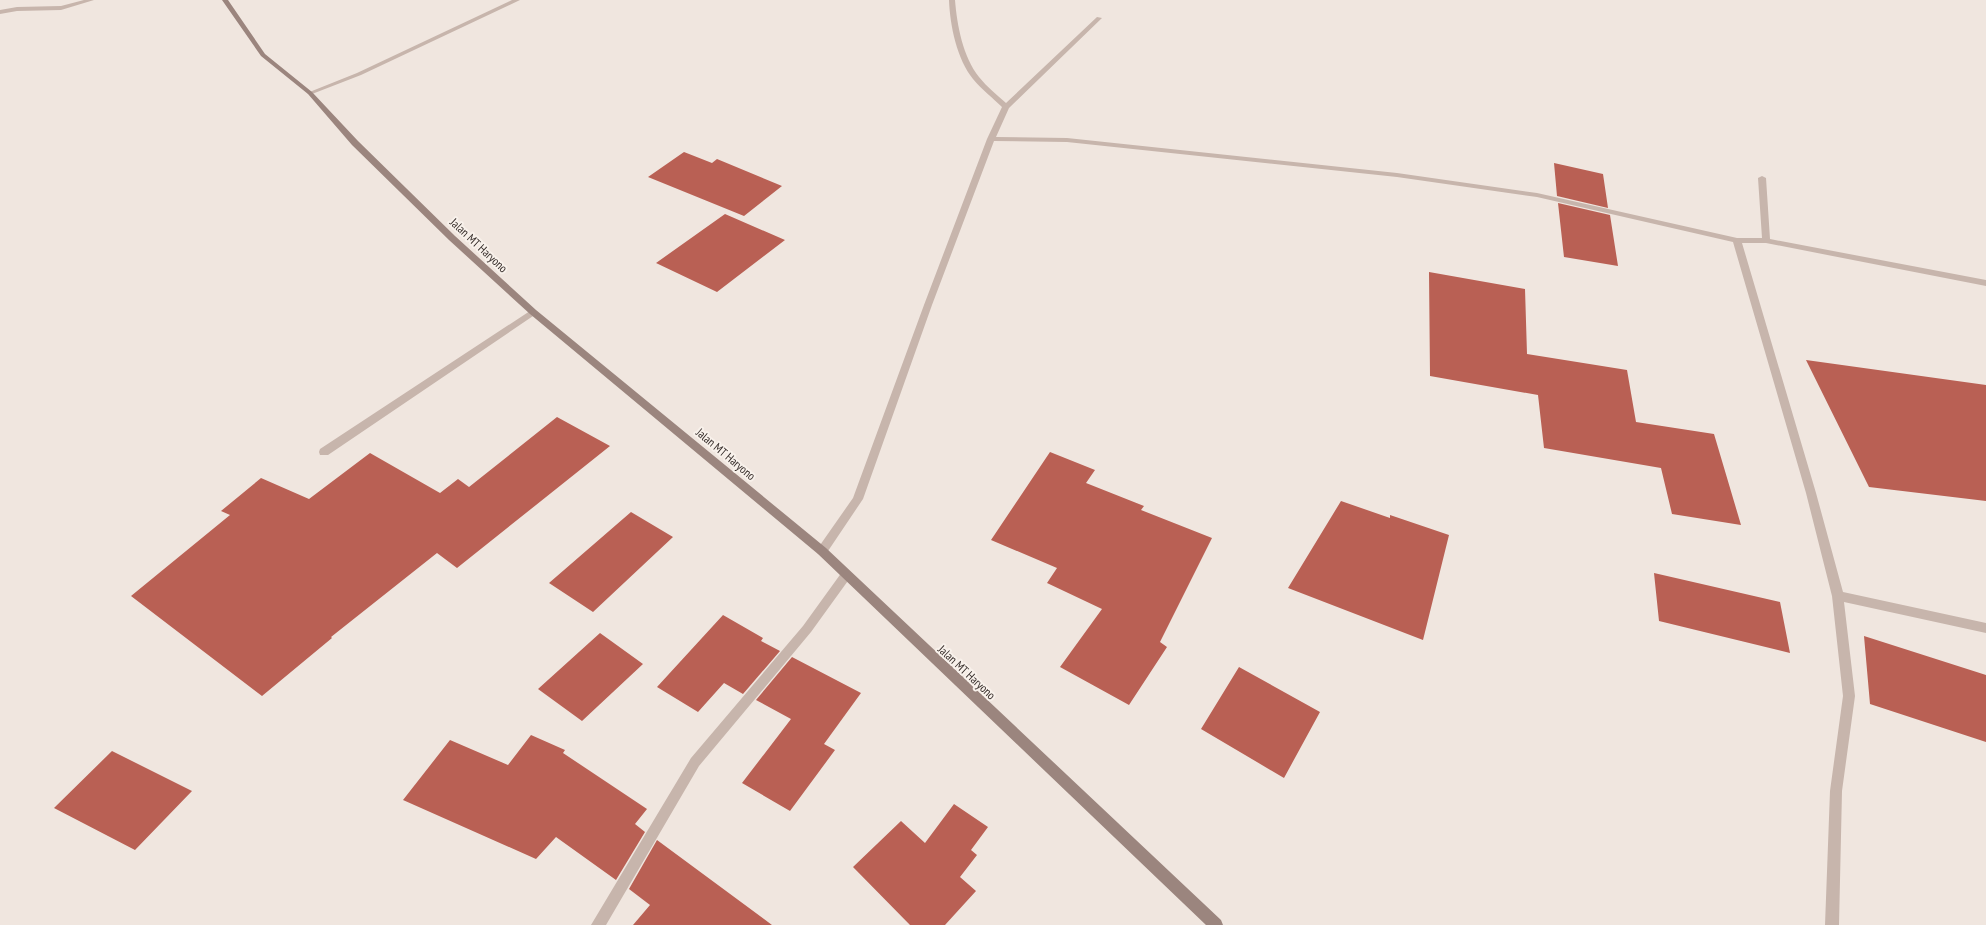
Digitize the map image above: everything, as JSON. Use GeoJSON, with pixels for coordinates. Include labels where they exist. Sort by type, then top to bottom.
{"type":"FeatureCollection","features":[{"type":"Feature","properties":{"kind":"main road","name":"Jalan MT Haryono"},"geometry":{"type":"LineString","coordinates":[[226,0],[263,55],[310,93],[355,143],[452,238],[533,312],[822,551],[1216,925]]}},
{"type":"Feature","properties":{"kind":"street"},"geometry":{"type":"LineString","coordinates":[[0,12],[17,9],[61,8],[91,0]]}},
{"type":"Feature","properties":{"kind":"street"},"geometry":{"type":"LineString","coordinates":[[310,93],[359,74],[517,0]]}},
{"type":"Feature","properties":{"kind":"street"},"geometry":{"type":"LineString","coordinates":[[952,0],[952,12],[962,47],[975,76],[1006,107]]}},
{"type":"Feature","properties":{"kind":"street"},"geometry":{"type":"LineString","coordinates":[[822,551],[858,499],[928,305],[991,139],[1006,107],[1099,18]]}},
{"type":"Feature","properties":{"kind":"street"},"geometry":{"type":"LineString","coordinates":[[991,139],[1067,140],[1397,175],[1537,195],[1737,240],[1766,241],[1986,283]]}},
{"type":"Feature","properties":{"kind":"street"},"geometry":{"type":"LineString","coordinates":[[1762,178],[1766,241]]}},
{"type":"Feature","properties":{"kind":"street"},"geometry":{"type":"LineString","coordinates":[[1737,240],[1811,493],[1838,596],[1849,696],[1836,792],[1832,925]]}},
{"type":"Feature","properties":{"kind":"street"},"geometry":{"type":"LineString","coordinates":[[324,452],[533,312]]}},
{"type":"Feature","properties":{"kind":"street"},"geometry":{"type":"LineString","coordinates":[[598,925],[695,762],[807,629],[846,575]]}},
{"type":"Feature","properties":{"kind":"street"},"geometry":{"type":"LineString","coordinates":[[1838,596],[1986,628]]}},
{"type":"Feature","properties":{"kind":"building"},"geometry":{"type":"Polygon","coordinates":[[[684,152],[712,163],[717,159],[782,186],[744,216],[648,177],[684,152]]]}},
{"type":"Feature","properties":{"kind":"building"},"geometry":{"type":"Polygon","coordinates":[[[1554,163],[1603,174],[1608,208],[1557,196],[1554,163]]]}},
{"type":"Feature","properties":{"kind":"building"},"geometry":{"type":"Polygon","coordinates":[[[1558,203],[1610,215],[1618,266],[1564,257],[1558,203]]]}},
{"type":"Feature","properties":{"kind":"building"},"geometry":{"type":"Polygon","coordinates":[[[725,214],[785,240],[717,292],[656,263],[725,214]]]}},
{"type":"Feature","properties":{"kind":"building"},"geometry":{"type":"Polygon","coordinates":[[[1429,272],[1525,289],[1527,354],[1627,370],[1636,422],[1714,434],[1741,525],[1672,514],[1661,468],[1544,448],[1538,395],[1430,376],[1429,272]]]}},
{"type":"Feature","properties":{"kind":"building"},"geometry":{"type":"Polygon","coordinates":[[[1806,360],[1986,385],[1986,501],[1869,487],[1806,360]]]}},
{"type":"Feature","properties":{"kind":"building"},"geometry":{"type":"Polygon","coordinates":[[[557,417],[610,446],[457,568],[437,553],[331,637],[332,638],[262,696],[131,596],[230,515],[221,511],[261,478],[309,499],[370,453],[440,493],[458,479],[469,487],[557,417]]]}},
{"type":"Feature","properties":{"kind":"building"},"geometry":{"type":"Polygon","coordinates":[[[1050,452],[1095,470],[1086,483],[1144,506],[1141,510],[1212,538],[1160,642],[1167,647],[1129,705],[1060,667],[1102,609],[1047,583],[1057,568],[991,540],[1050,452]]]}},
{"type":"Feature","properties":{"kind":"building"},"geometry":{"type":"Polygon","coordinates":[[[1341,501],[1390,518],[1390,515],[1449,535],[1423,640],[1288,588],[1341,501]]]}},
{"type":"Feature","properties":{"kind":"building"},"geometry":{"type":"Polygon","coordinates":[[[631,512],[673,537],[593,612],[549,583],[631,512]]]}},
{"type":"Feature","properties":{"kind":"building"},"geometry":{"type":"Polygon","coordinates":[[[1654,573],[1780,602],[1790,653],[1659,621],[1654,573]]]}},
{"type":"Feature","properties":{"kind":"building"},"geometry":{"type":"Polygon","coordinates":[[[723,615],[763,638],[761,641],[780,651],[743,694],[724,683],[698,712],[657,687],[723,615]]]}},
{"type":"Feature","properties":{"kind":"building"},"geometry":{"type":"Polygon","coordinates":[[[600,633],[643,664],[582,721],[538,689],[600,633]]]}},
{"type":"Feature","properties":{"kind":"building"},"geometry":{"type":"Polygon","coordinates":[[[1864,636],[1986,675],[1986,742],[1870,704],[1864,636]]]}},
{"type":"Feature","properties":{"kind":"building"},"geometry":{"type":"Polygon","coordinates":[[[792,657],[861,693],[824,744],[835,750],[790,811],[742,783],[791,719],[756,700],[792,657]]]}},
{"type":"Feature","properties":{"kind":"building"},"geometry":{"type":"Polygon","coordinates":[[[1239,667],[1320,712],[1284,778],[1201,729],[1239,667]]]}},
{"type":"Feature","properties":{"kind":"building"},"geometry":{"type":"Polygon","coordinates":[[[531,735],[565,750],[563,753],[647,809],[635,824],[645,832],[616,880],[556,837],[536,859],[403,800],[450,740],[508,765],[531,735]]]}},
{"type":"Feature","properties":{"kind":"building"},"geometry":{"type":"Polygon","coordinates":[[[112,751],[192,791],[135,850],[54,808],[112,751]]]}},
{"type":"Feature","properties":{"kind":"building"},"geometry":{"type":"Polygon","coordinates":[[[954,804],[988,827],[971,850],[977,855],[960,877],[976,891],[945,925],[910,925],[853,867],[901,821],[925,843],[954,804]]]}},
{"type":"Feature","properties":{"kind":"building"},"geometry":{"type":"Polygon","coordinates":[[[657,840],[772,925],[633,925],[650,905],[629,889],[657,840]]]}}]}
